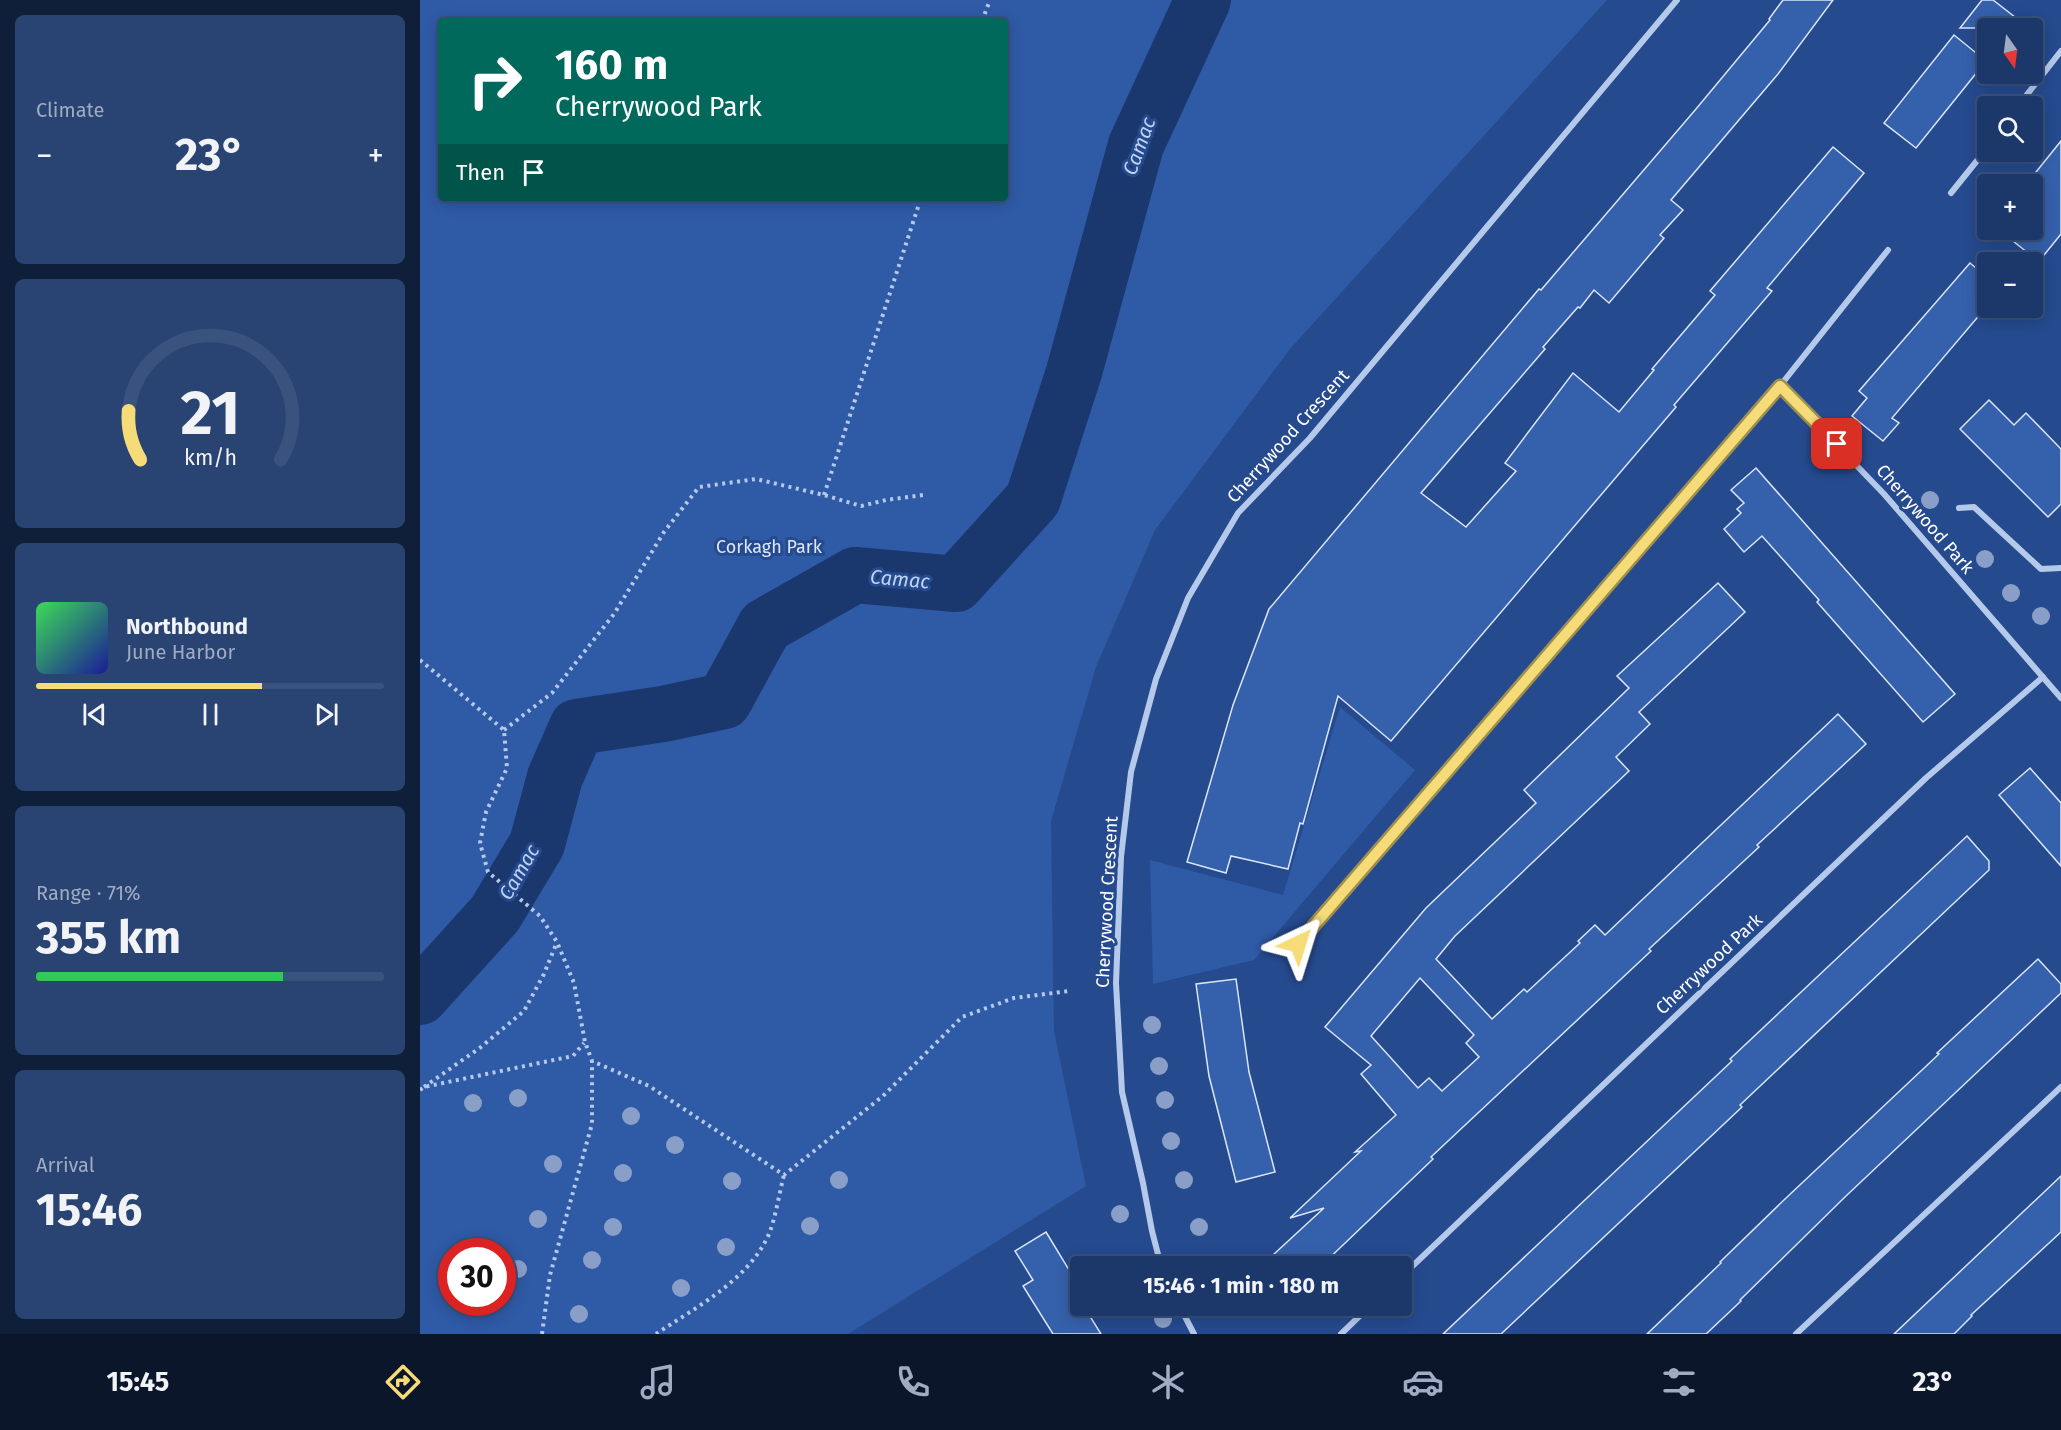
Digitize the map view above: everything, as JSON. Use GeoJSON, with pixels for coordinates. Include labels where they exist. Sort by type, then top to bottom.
{"type":"FeatureCollection","features":[{"type":"Feature","properties":{"kind":"street","name":"Cherrywood Crescent"},"geometry":{"type":"LineString","coordinates":[[1158,1256],[1122,1092],[1116,983],[1121,857],[1131,772],[1156,679],[1188,598],[1238,513],[1310,438],[1677,0]]}},
{"type":"Feature","properties":{"kind":"street"},"geometry":{"type":"LineString","coordinates":[[2026,96],[2061,51]]}},
{"type":"Feature","properties":{"kind":"street"},"geometry":{"type":"LineString","coordinates":[[1952,193],[1977,161]]}},
{"type":"Feature","properties":{"kind":"street"},"geometry":{"type":"LineString","coordinates":[[1298,944],[1780,386],[1888,249]]}},
{"type":"Feature","properties":{"kind":"street","name":"Cherrywood Park"},"geometry":{"type":"LineString","coordinates":[[1780,386],[1881,490],[2061,698]]}},
{"type":"Feature","properties":{"kind":"street"},"geometry":{"type":"LineString","coordinates":[[1959,508],[1974,507],[2041,569],[2061,568]]}},
{"type":"Feature","properties":{"kind":"street","name":"Cherrywood Park"},"geometry":{"type":"LineString","coordinates":[[1412,1267],[1926,778],[2043,677]]}},
{"type":"Feature","properties":{"kind":"street"},"geometry":{"type":"LineString","coordinates":[[1796,1334],[2061,1087]]}},
{"type":"Feature","properties":{"kind":"street"},"geometry":{"type":"LineString","coordinates":[[1185,1316],[1194,1334]]}},
{"type":"Feature","properties":{"kind":"street"},"geometry":{"type":"LineString","coordinates":[[1341,1334],[1360,1316]]}},
{"type":"Feature","properties":{"kind":"path"},"geometry":{"type":"LineString","coordinates":[[983,18],[990,0]]}},
{"type":"Feature","properties":{"kind":"path"},"geometry":{"type":"LineString","coordinates":[[824,495],[920,201]]}},
{"type":"Feature","properties":{"kind":"path"},"geometry":{"type":"LineString","coordinates":[[504,729],[552,693],[614,614],[664,532],[699,487],[756,479],[861,506],[923,495]]}},
{"type":"Feature","properties":{"kind":"path"},"geometry":{"type":"LineString","coordinates":[[420,660],[504,729],[507,768],[486,812],[480,843],[488,872],[540,916],[558,942],[574,983],[585,1042],[592,1061],[592,1124],[550,1275],[542,1334]]}},
{"type":"Feature","properties":{"kind":"path"},"geometry":{"type":"LineString","coordinates":[[422,1088],[481,1047],[524,1011],[558,942]]}},
{"type":"Feature","properties":{"kind":"path"},"geometry":{"type":"LineString","coordinates":[[656,1334],[714,1295],[746,1269],[769,1234],[784,1176],[883,1096],[962,1017],[1014,998],[1069,991]]}},
{"type":"Feature","properties":{"kind":"path"},"geometry":{"type":"LineString","coordinates":[[422,1088],[573,1056],[585,1042]]}},
{"type":"Feature","properties":{"kind":"path"},"geometry":{"type":"LineString","coordinates":[[592,1061],[650,1086],[784,1176]]}},
{"type":"Feature","properties":{"kind":"green space","name":"Corkagh Park"},"geometry":{"type":"Polygon","coordinates":[[[420,0],[1607,0],[1290,349],[1155,530],[1096,667],[1051,821],[1054,1031],[1086,1186],[848,1334],[420,1334],[420,0]]]}},
{"type":"Feature","properties":{"kind":"green space"},"geometry":{"type":"Polygon","coordinates":[[[1340,707],[1415,770],[1254,960],[1153,984],[1150,860],[1283,895],[1340,707]]]}},
{"type":"Feature","properties":{"kind":"building"},"geometry":{"type":"Polygon","coordinates":[[[1783,0],[1833,0],[1778,74],[1671,200],[1683,210],[1660,235],[1664,238],[1609,303],[1594,290],[1543,347],[1545,349],[1421,493],[1466,527],[1516,471],[1505,463],[1573,373],[1619,412],[1715,295],[1710,291],[1833,147],[1864,173],[1767,288],[1772,291],[1674,405],[1676,407],[1391,741],[1338,696],[1303,824],[1300,823],[1288,869],[1231,856],[1226,873],[1187,862],[1233,705],[1269,609],[1539,289],[1541,290],[1696,109],[1770,20],[1783,0]]]}},
{"type":"Feature","properties":{"kind":"building"},"geometry":{"type":"Polygon","coordinates":[[[1982,0],[1993,0],[2016,18],[1977,18],[1977,28],[1960,28],[1982,0]]]}},
{"type":"Feature","properties":{"kind":"building"},"geometry":{"type":"Polygon","coordinates":[[[1954,35],[1977,54],[1977,72],[1916,148],[1884,123],[1954,35]]]}},
{"type":"Feature","properties":{"kind":"building"},"geometry":{"type":"Polygon","coordinates":[[[2061,141],[2061,234],[2043,256],[2043,252],[2027,252],[2012,240],[2043,240],[2043,174],[2034,174],[2061,141]]]}},
{"type":"Feature","properties":{"kind":"building"},"geometry":{"type":"Polygon","coordinates":[[[1970,263],[1977,269],[1977,318],[1892,418],[1899,423],[1883,441],[1852,416],[1867,398],[1859,391],[1970,263]]]}},
{"type":"Feature","properties":{"kind":"building"},"geometry":{"type":"Polygon","coordinates":[[[1989,400],[2014,425],[2026,413],[2061,449],[2061,504],[2048,517],[1960,429],[1989,400]]]}},
{"type":"Feature","properties":{"kind":"building"},"geometry":{"type":"Polygon","coordinates":[[[1756,468],[1955,694],[1923,722],[1762,536],[1744,552],[1724,529],[1741,513],[1737,509],[1744,503],[1731,490],[1756,468]]]}},
{"type":"Feature","properties":{"kind":"building"},"geometry":{"type":"Polygon","coordinates":[[[1718,583],[1745,612],[1639,712],[1650,724],[1616,757],[1629,771],[1455,936],[1436,959],[1492,1019],[1524,989],[1527,992],[1580,943],[1578,941],[1595,925],[1605,935],[1838,714],[1866,744],[1757,845],[1759,847],[1649,949],[1651,951],[1431,1157],[1433,1159],[1331,1256],[1272,1256],[1324,1208],[1290,1218],[1361,1151],[1355,1152],[1396,1115],[1361,1074],[1371,1065],[1325,1027],[1426,908],[1536,803],[1524,790],[1629,688],[1617,676],[1718,583]],[[1420,978],[1371,1036],[1418,1088],[1429,1078],[1442,1091],[1479,1057],[1466,1043],[1474,1035],[1420,978]]]}},
{"type":"Feature","properties":{"kind":"building"},"geometry":{"type":"Polygon","coordinates":[[[2030,768],[2061,803],[2061,866],[1999,795],[2030,768]]]}},
{"type":"Feature","properties":{"kind":"building"},"geometry":{"type":"Polygon","coordinates":[[[1967,836],[1989,861],[1989,870],[1740,1105],[1742,1107],[1501,1334],[1443,1334],[1732,1061],[1730,1059],[1967,836]]]}},
{"type":"Feature","properties":{"kind":"building"},"geometry":{"type":"Polygon","coordinates":[[[2038,959],[2061,984],[2061,993],[1846,1196],[1741,1301],[1706,1334],[1647,1334],[1785,1199],[1939,1054],[1937,1053],[2038,959]]]}},
{"type":"Feature","properties":{"kind":"building"},"geometry":{"type":"Polygon","coordinates":[[[1236,979],[1249,1072],[1275,1172],[1236,1182],[1209,1076],[1196,984],[1236,979]]]}},
{"type":"Feature","properties":{"kind":"building"},"geometry":{"type":"Polygon","coordinates":[[[2061,1176],[2061,1232],[1971,1315],[1954,1334],[1894,1334],[2061,1176]]]}},
{"type":"Feature","properties":{"kind":"building"},"geometry":{"type":"Polygon","coordinates":[[[1046,1232],[1070,1272],[1070,1316],[1090,1316],[1101,1334],[1053,1334],[1023,1286],[1033,1280],[1015,1251],[1046,1232]]]}},
{"type":"Feature","properties":{"kind":"waterway","name":"Camac"},"geometry":{"type":"LineString","coordinates":[[420,997],[495,914],[537,844],[555,777],[577,727],[663,714],[724,701],[765,626],[855,575],[956,584],[1033,499],[1074,372],[1136,145],[1203,0]]}},
{"type":"Feature","properties":{"kind":"route"},"geometry":{"type":"LineString","coordinates":[[1298,944],[1780,386],[1837,444]]}}]}
